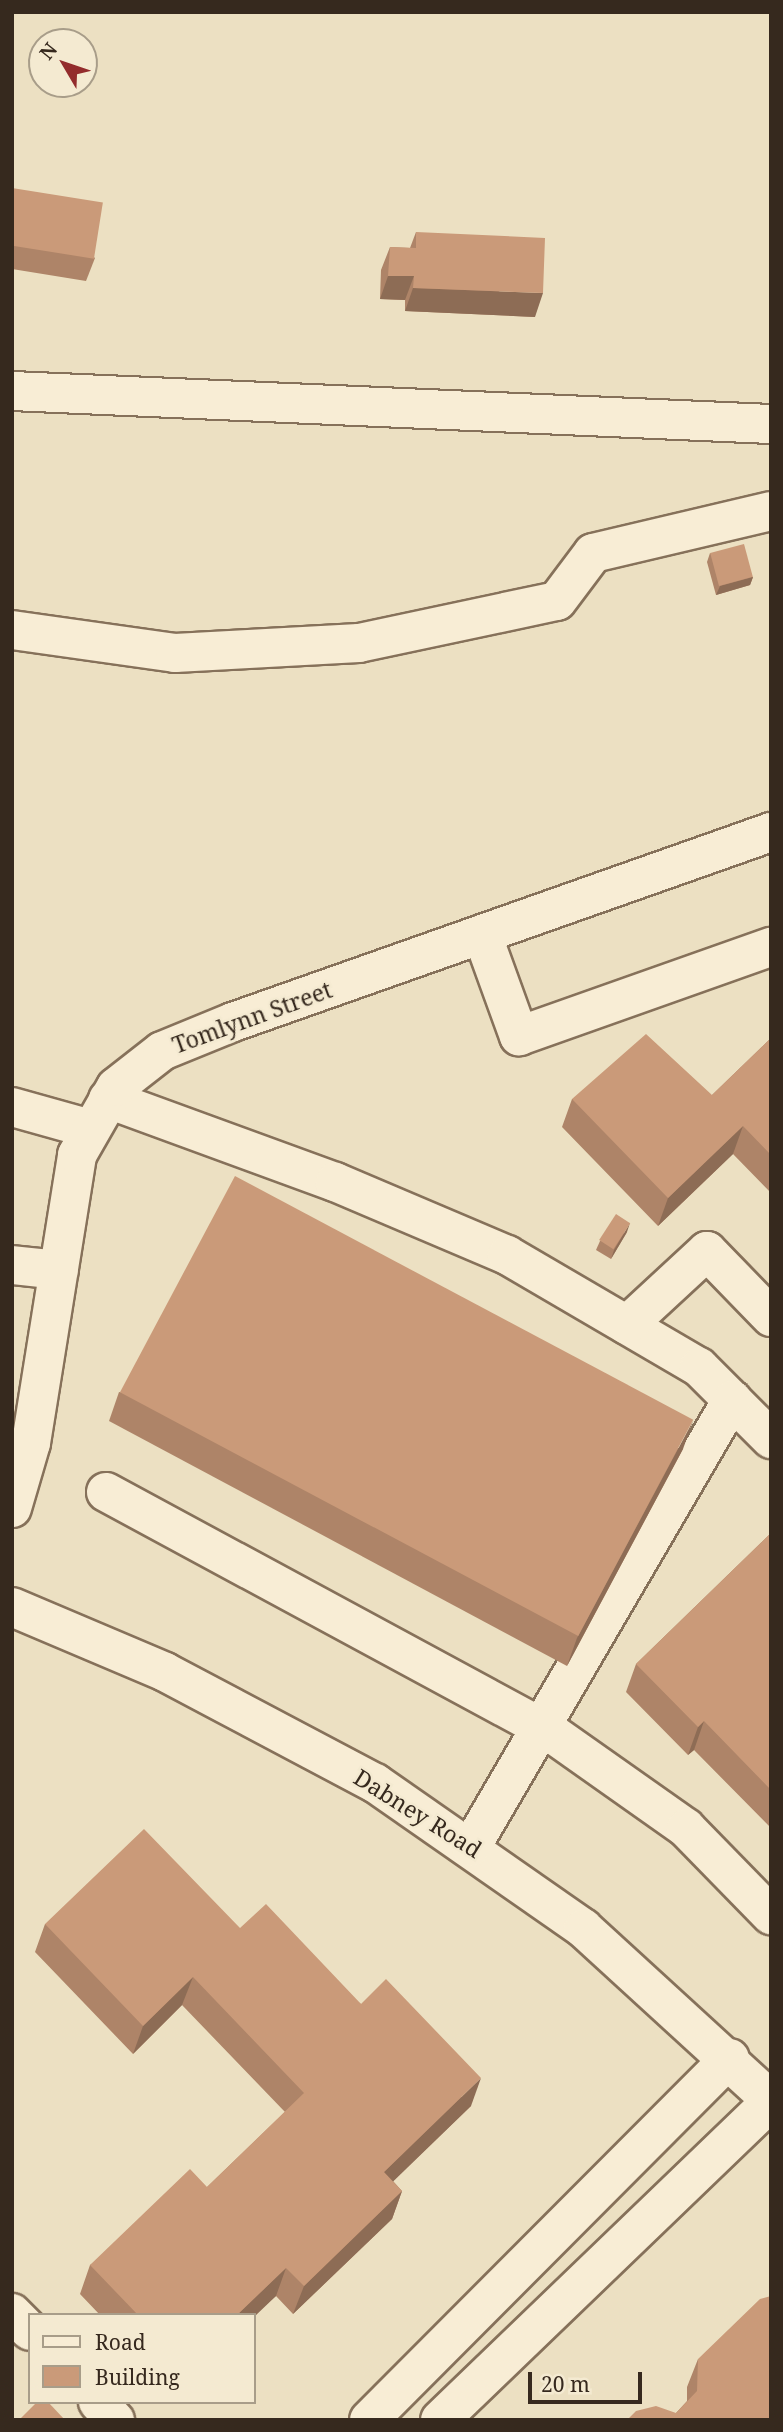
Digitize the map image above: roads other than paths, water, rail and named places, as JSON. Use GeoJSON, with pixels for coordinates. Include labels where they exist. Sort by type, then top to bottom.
{"type":"FeatureCollection","features":[{"type":"Feature","properties":{"kind":"street"},"geometry":{"type":"LineString","coordinates":[[12,391],[771,424]]}},
{"type":"Feature","properties":{"kind":"street"},"geometry":{"type":"LineString","coordinates":[[12,630],[175,653],[359,643],[556,600],[593,553],[771,511]]}},
{"type":"Feature","properties":{"kind":"street","name":"Tomlynn Street"},"geometry":{"type":"LineString","coordinates":[[98,1113],[162,1051],[771,832]]}},
{"type":"Feature","properties":{"kind":"street"},"geometry":{"type":"LineString","coordinates":[[482,934],[519,1036],[771,947]]}},
{"type":"Feature","properties":{"kind":"street"},"geometry":{"type":"LineString","coordinates":[[12,1107],[98,1113],[335,1182],[507,1255],[699,1367],[771,1439]]}},
{"type":"Feature","properties":{"kind":"street"},"geometry":{"type":"LineString","coordinates":[[12,1508],[31,1443],[59,1270],[98,1113]]}},
{"type":"Feature","properties":{"kind":"street"},"geometry":{"type":"LineString","coordinates":[[627,1325],[707,1251],[771,1317]]}},
{"type":"Feature","properties":{"kind":"street"},"geometry":{"type":"LineString","coordinates":[[12,1265],[59,1270]]}},
{"type":"Feature","properties":{"kind":"street"},"geometry":{"type":"LineString","coordinates":[[471,1847],[544,1729],[732,1400]]}},
{"type":"Feature","properties":{"kind":"street"},"geometry":{"type":"LineString","coordinates":[[106,1492],[544,1729],[686,1828],[771,1915]]}},
{"type":"Feature","properties":{"kind":"street","name":"Dabney Road"},"geometry":{"type":"LineString","coordinates":[[12,1607],[165,1672],[375,1783],[471,1847],[583,1928],[730,2058],[771,2100]]}},
{"type":"Feature","properties":{"kind":"street"},"geometry":{"type":"LineString","coordinates":[[369,2420],[730,2058]]}},
{"type":"Feature","properties":{"kind":"street"},"geometry":{"type":"LineString","coordinates":[[440,2420],[771,2100]]}},
{"type":"Feature","properties":{"kind":"street"},"geometry":{"type":"LineString","coordinates":[[12,2312],[28,2329]]}},
{"type":"Feature","properties":{"kind":"street"},"geometry":{"type":"LineString","coordinates":[[100,2404],[115,2420]]}}]}
